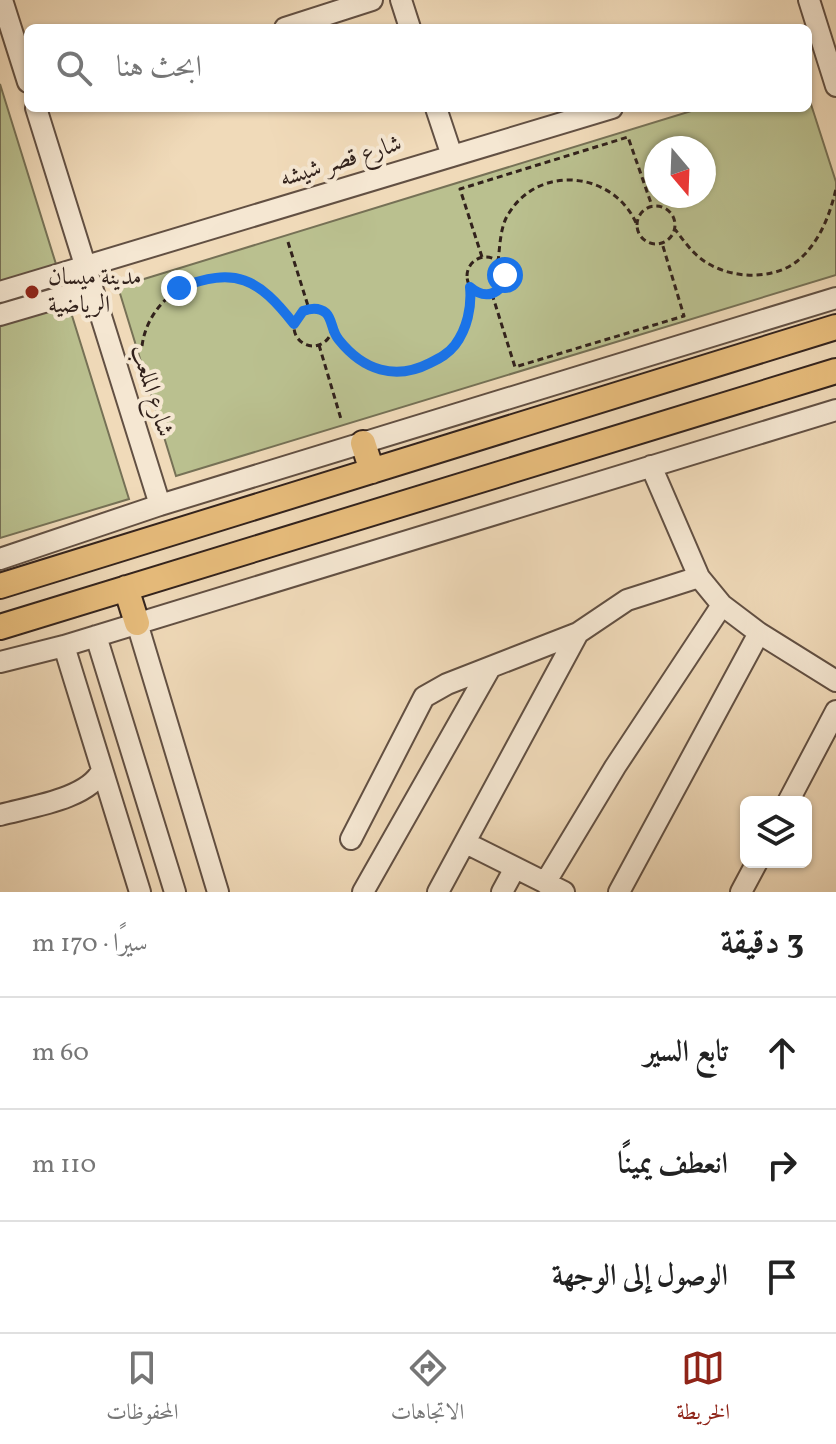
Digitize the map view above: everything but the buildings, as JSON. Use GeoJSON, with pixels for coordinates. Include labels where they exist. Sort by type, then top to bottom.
{"type":"FeatureCollection","features":[{"type":"Feature","properties":{"kind":"main road"},"geometry":{"type":"LineString","coordinates":[[0,586],[836,327]]}},
{"type":"Feature","properties":{"kind":"main road"},"geometry":{"type":"LineString","coordinates":[[0,627],[836,371]]}},
{"type":"Feature","properties":{"kind":"main road"},"geometry":{"type":"LineString","coordinates":[[363,443],[372,471]]}},
{"type":"Feature","properties":{"kind":"main road"},"geometry":{"type":"LineString","coordinates":[[126,588],[137,623]]}},
{"type":"Feature","properties":{"kind":"street"},"geometry":{"type":"LineString","coordinates":[[2,0],[24,69]]}},
{"type":"Feature","properties":{"kind":"street"},"geometry":{"type":"LineString","coordinates":[[294,24],[335,6],[372,0]]}},
{"type":"Feature","properties":{"kind":"street"},"geometry":{"type":"LineString","coordinates":[[401,0],[409,24]]}},
{"type":"Feature","properties":{"kind":"street"},"geometry":{"type":"LineString","coordinates":[[809,0],[836,86]]}},
{"type":"Feature","properties":{"kind":"street","name":"شارع الملعب"},"geometry":{"type":"LineString","coordinates":[[38,112],[160,505]]}},
{"type":"Feature","properties":{"kind":"street"},"geometry":{"type":"LineString","coordinates":[[437,112],[452,156]]}},
{"type":"Feature","properties":{"kind":"street","name":"شارع قصر شيشه"},"geometry":{"type":"LineString","coordinates":[[0,292],[599,112]]}},
{"type":"Feature","properties":{"kind":"street"},"geometry":{"type":"LineString","coordinates":[[0,315],[92,288]]}},
{"type":"Feature","properties":{"kind":"street"},"geometry":{"type":"LineString","coordinates":[[0,559],[160,505],[836,298]]}},
{"type":"Feature","properties":{"kind":"street"},"geometry":{"type":"LineString","coordinates":[[0,662],[64,646],[836,410]]}},
{"type":"Feature","properties":{"kind":"street"},"geometry":{"type":"LineString","coordinates":[[651,466],[699,577],[722,605],[759,633],[836,681]]}},
{"type":"Feature","properties":{"kind":"street"},"geometry":{"type":"LineString","coordinates":[[351,839],[424,697],[447,684],[578,633],[627,600],[699,577]]}},
{"type":"Feature","properties":{"kind":"street"},"geometry":{"type":"LineString","coordinates":[[466,843],[555,887],[615,767],[722,605]]}},
{"type":"Feature","properties":{"kind":"street"},"geometry":{"type":"LineString","coordinates":[[137,623],[218,892]]}},
{"type":"Feature","properties":{"kind":"street"},"geometry":{"type":"LineString","coordinates":[[438,892],[578,633]]}},
{"type":"Feature","properties":{"kind":"street"},"geometry":{"type":"LineString","coordinates":[[619,892],[759,633]]}},
{"type":"Feature","properties":{"kind":"street"},"geometry":{"type":"LineString","coordinates":[[96,636],[175,892]]}},
{"type":"Feature","properties":{"kind":"street"},"geometry":{"type":"LineString","coordinates":[[64,646],[140,892]]}},
{"type":"Feature","properties":{"kind":"street"},"geometry":{"type":"LineString","coordinates":[[363,892],[490,668]]}},
{"type":"Feature","properties":{"kind":"street"},"geometry":{"type":"LineString","coordinates":[[791,796],[836,711]]}},
{"type":"Feature","properties":{"kind":"street"},"geometry":{"type":"LineString","coordinates":[[0,815],[82,791],[94,782],[102,770]]}},
{"type":"Feature","properties":{"kind":"street"},"geometry":{"type":"LineString","coordinates":[[502,892],[515,868]]}},
{"type":"Feature","properties":{"kind":"street"},"geometry":{"type":"LineString","coordinates":[[741,892],[754,868]]}},
{"type":"Feature","properties":{"kind":"path"},"geometry":{"type":"LineString","coordinates":[[482,257],[460,189],[628,137],[644,183]]}},
{"type":"Feature","properties":{"kind":"path"},"geometry":{"type":"LineString","coordinates":[[498,262],[507,215],[524,196],[556,179],[580,180],[602,187],[622,200],[644,240],[662,243],[671,236],[674,228]]}},
{"type":"Feature","properties":{"kind":"path"},"geometry":{"type":"LineString","coordinates":[[665,208],[670,212],[674,228],[707,264],[722,270],[764,275],[784,270],[801,259],[815,243],[832,206],[836,189]]}},
{"type":"Feature","properties":{"kind":"path"},"geometry":{"type":"LineString","coordinates":[[637,225],[641,213],[649,208]]}},
{"type":"Feature","properties":{"kind":"path"},"geometry":{"type":"LineString","coordinates":[[288,242],[309,309]]}},
{"type":"Feature","properties":{"kind":"path"},"geometry":{"type":"LineString","coordinates":[[492,294],[515,367],[684,316],[662,243]]}},
{"type":"Feature","properties":{"kind":"path"},"geometry":{"type":"LineString","coordinates":[[331,330],[328,338],[319,345],[302,343],[295,333],[294,324],[298,316],[315,308],[327,314],[331,330],[357,359],[383,372],[409,371],[446,354],[454,346],[468,320],[470,287],[467,276],[476,260],[482,257],[498,262],[503,269],[504,282],[492,294],[480,294],[470,287]]}},
{"type":"Feature","properties":{"kind":"path"},"geometry":{"type":"LineString","coordinates":[[142,346],[149,323],[163,302],[179,288],[207,278],[225,276],[252,283],[271,296],[294,324]]}},
{"type":"Feature","properties":{"kind":"path"},"geometry":{"type":"LineString","coordinates":[[319,345],[341,419]]}},
{"type":"Feature","properties":{"kind":"green space","name":"مدينة ميسان الرياضية"},"geometry":{"type":"Polygon","coordinates":[[[0,84],[129,499],[0,538],[0,84]]]}},
{"type":"Feature","properties":{"kind":"green space"},"geometry":{"type":"Polygon","coordinates":[[[812,107],[836,182],[836,275],[176,476],[118,287],[688,112],[812,112],[812,107]]]}},
{"type":"Feature","properties":{"kind":"place","name":"مدينة ميسان الرياضية"},"geometry":{"type":"Point","coordinates":[32,292]}},
{"type":"Feature","properties":{"kind":"route"},"geometry":{"type":"LineString","coordinates":[[179,288],[207,278],[225,276],[252,283],[271,296],[294,324],[303,311],[322,310],[327,314],[331,330],[338,340],[370,367],[383,372],[409,371],[446,354],[461,337],[468,320],[470,287],[480,294],[492,294],[501,287],[505,275]]}}]}
